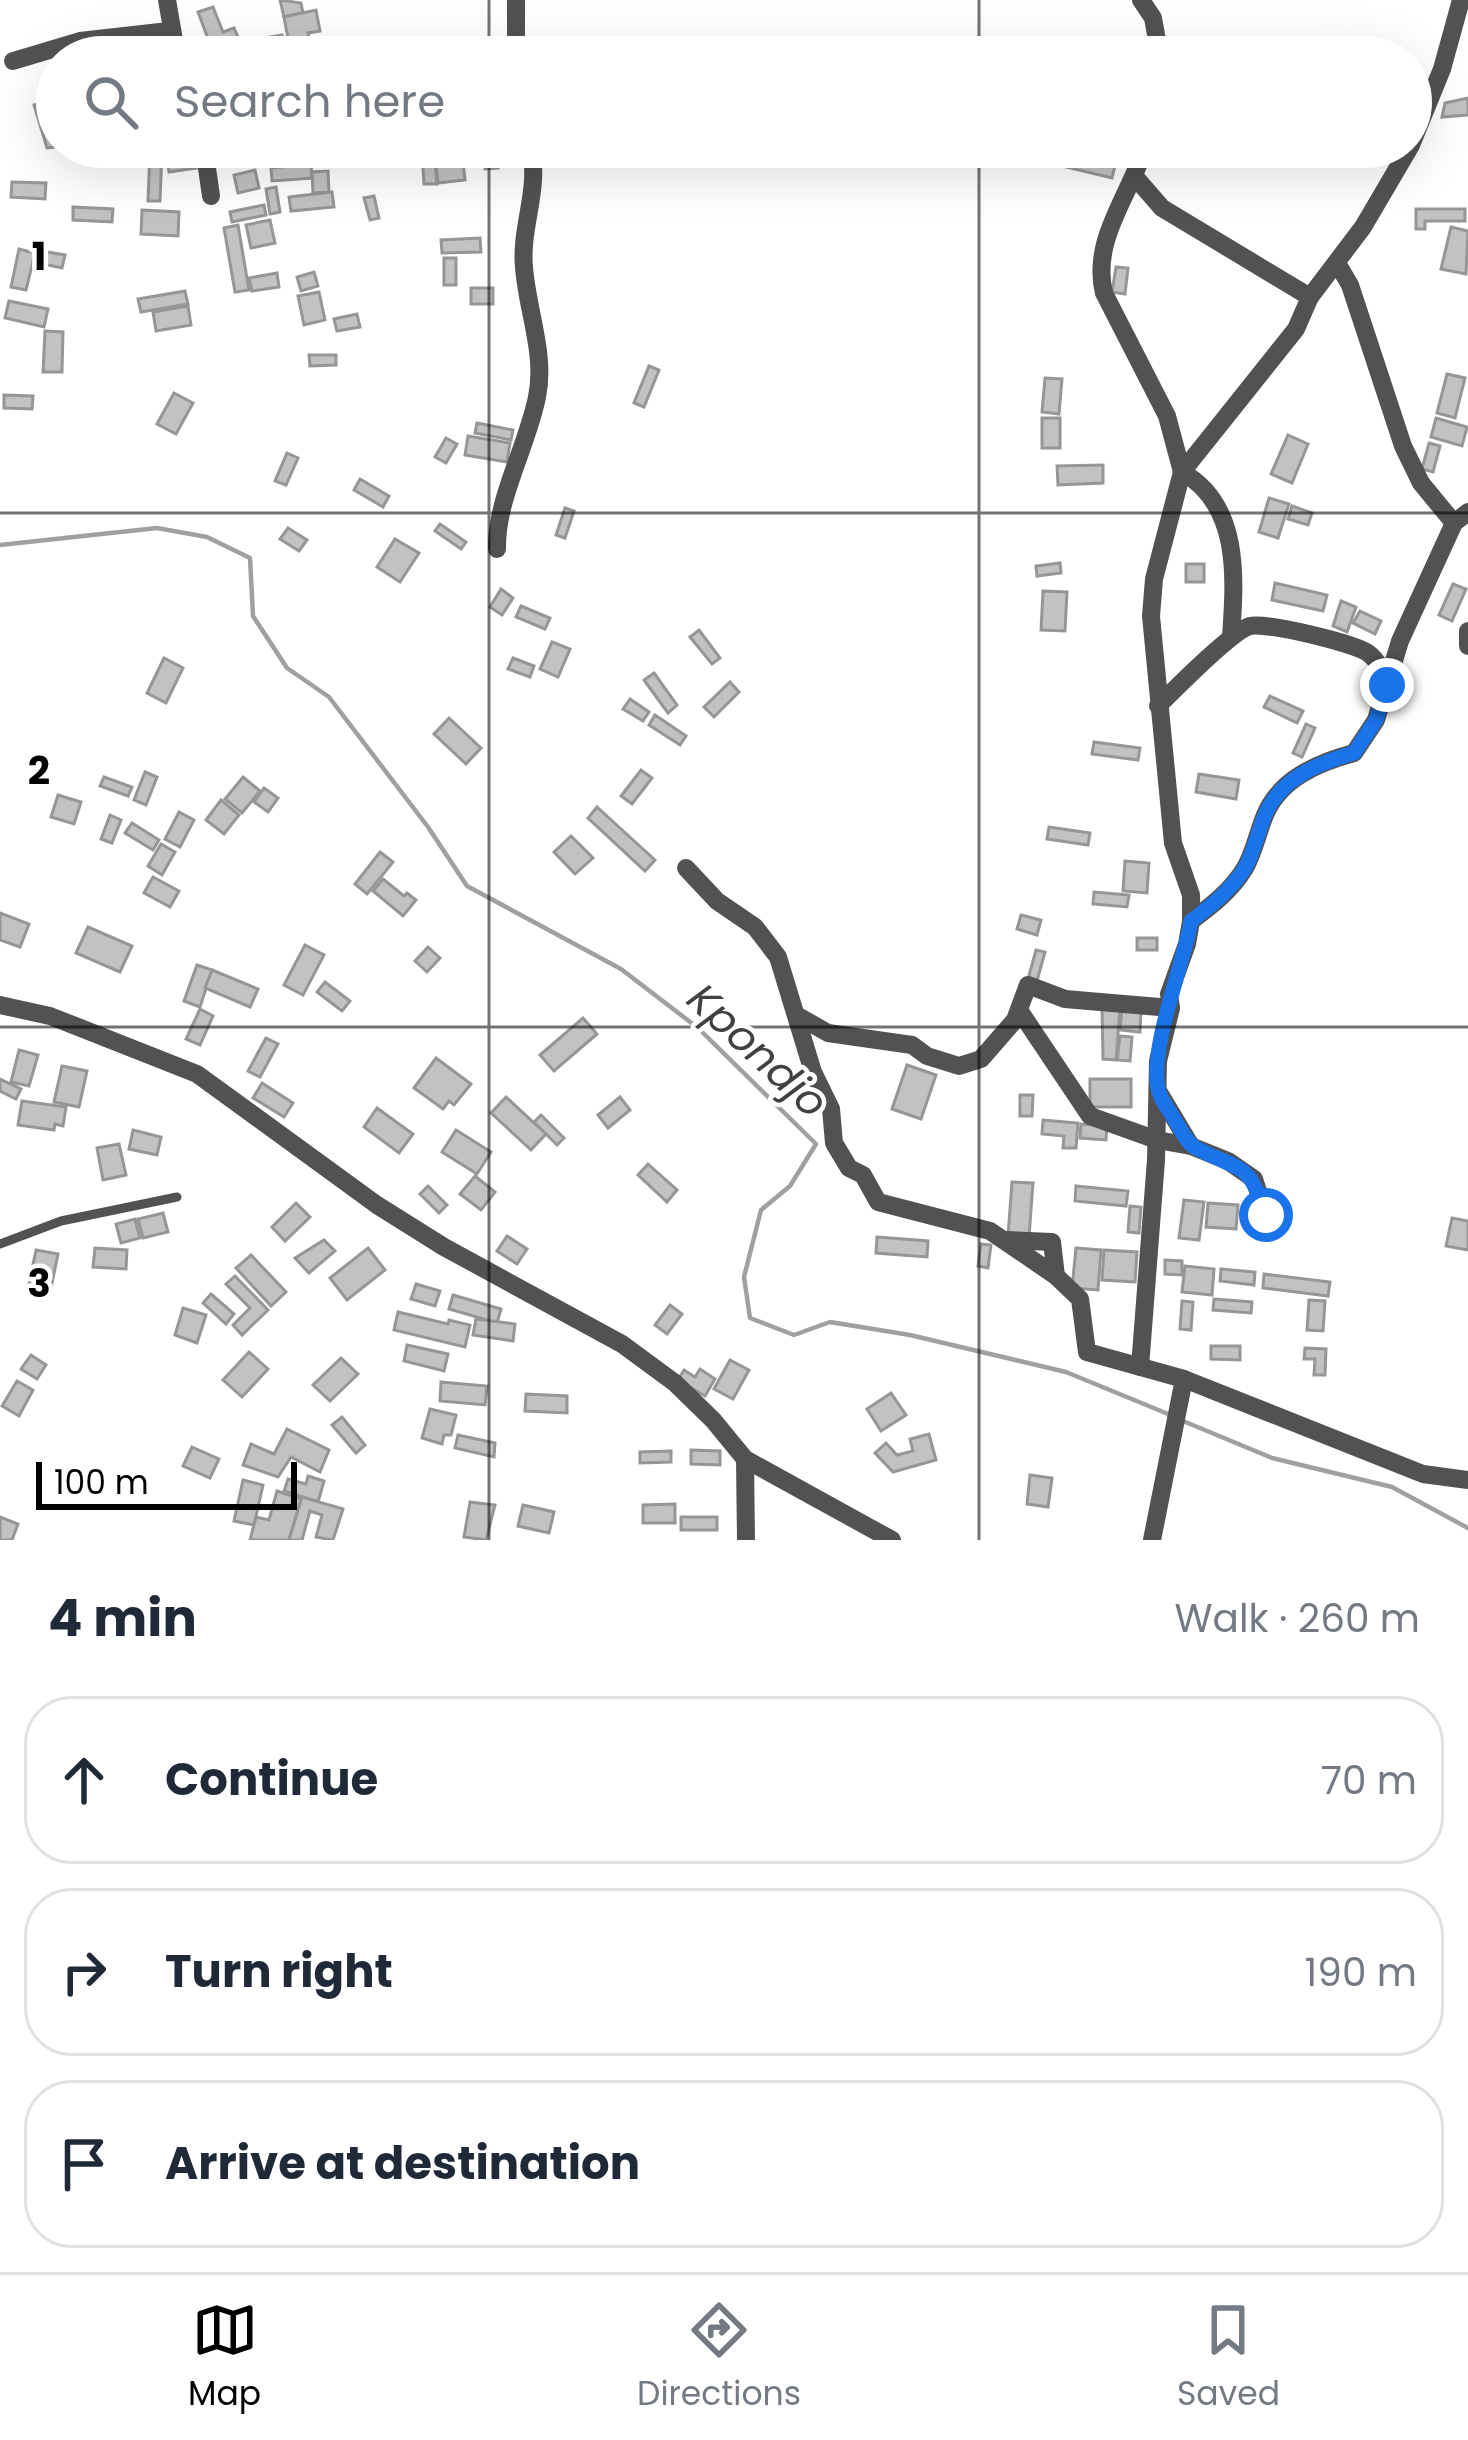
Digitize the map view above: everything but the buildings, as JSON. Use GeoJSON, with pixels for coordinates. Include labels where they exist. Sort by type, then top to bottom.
{"type":"FeatureCollection","features":[{"type":"Feature","properties":{"kind":"street"},"geometry":{"type":"LineString","coordinates":[[167,0],[170,36]]}},
{"type":"Feature","properties":{"kind":"street"},"geometry":{"type":"LineString","coordinates":[[516,0],[516,36]]}},
{"type":"Feature","properties":{"kind":"street"},"geometry":{"type":"LineString","coordinates":[[1141,0],[1154,18],[1157,36]]}},
{"type":"Feature","properties":{"kind":"street"},"geometry":{"type":"LineString","coordinates":[[1432,94],[1460,0]]}},
{"type":"Feature","properties":{"kind":"street"},"geometry":{"type":"LineString","coordinates":[[129,36],[169,32]]}},
{"type":"Feature","properties":{"kind":"street"},"geometry":{"type":"LineString","coordinates":[[14,61],[36,54]]}},
{"type":"Feature","properties":{"kind":"street"},"geometry":{"type":"LineString","coordinates":[[207,168],[211,196]]}},
{"type":"Feature","properties":{"kind":"street"},"geometry":{"type":"LineString","coordinates":[[497,549],[496,526],[528,439],[539,392],[538,355],[523,265],[534,168]]}},
{"type":"Feature","properties":{"kind":"street"},"geometry":{"type":"LineString","coordinates":[[1139,168],[1118,206],[1100,276],[1104,293],[1168,416],[1182,472],[1204,486],[1226,523],[1234,580],[1231,637]]}},
{"type":"Feature","properties":{"kind":"street"},"geometry":{"type":"LineString","coordinates":[[1140,1367],[1158,1061],[1171,1008],[1169,994],[1191,921],[1191,895],[1173,843],[1158,706],[1151,616],[1154,579],[1182,472],[1296,329],[1310,297],[1399,168]]}},
{"type":"Feature","properties":{"kind":"street"},"geometry":{"type":"LineString","coordinates":[[1136,177],[1162,208],[1310,297]]}},
{"type":"Feature","properties":{"kind":"street"},"geometry":{"type":"LineString","coordinates":[[1191,921],[1220,899],[1245,868],[1267,810],[1282,786],[1327,761],[1354,753],[1376,720],[1400,641],[1446,545],[1463,524],[1421,482],[1403,446],[1350,285],[1337,262]]}},
{"type":"Feature","properties":{"kind":"street"},"geometry":{"type":"LineString","coordinates":[[1158,706],[1231,637],[1247,627],[1265,625],[1367,652],[1380,666],[1387,685]]}},
{"type":"Feature","properties":{"kind":"street"},"geometry":{"type":"LineString","coordinates":[[1468,631],[1468,646]]}},
{"type":"Feature","properties":{"kind":"street"},"geometry":{"type":"LineString","coordinates":[[686,868],[717,902],[755,927],[778,957],[813,1072],[831,1109],[835,1143],[849,1168],[863,1175],[878,1202],[990,1231],[1006,1240],[1080,1299],[1087,1352],[1140,1367],[1423,1474],[1468,1480]]}},
{"type":"Feature","properties":{"kind":"street"},"geometry":{"type":"LineString","coordinates":[[798,1016],[828,1033],[912,1046],[959,1066],[981,1059],[1019,1010],[1028,985],[1065,999],[1171,1008]]}},
{"type":"Feature","properties":{"kind":"street"},"geometry":{"type":"LineString","coordinates":[[0,1006],[50,1016],[197,1074],[377,1205],[444,1247],[622,1343],[675,1383],[745,1459],[892,1540]]}},
{"type":"Feature","properties":{"kind":"street"},"geometry":{"type":"LineString","coordinates":[[1019,1010],[1090,1116],[1228,1160],[1254,1179],[1266,1215]]}},
{"type":"Feature","properties":{"kind":"street"},"geometry":{"type":"LineString","coordinates":[[1158,1091],[1191,1146]]}},
{"type":"Feature","properties":{"kind":"street"},"geometry":{"type":"LineString","coordinates":[[1152,1540],[1183,1385]]}},
{"type":"Feature","properties":{"kind":"street"},"geometry":{"type":"LineString","coordinates":[[745,1459],[746,1540]]}},
{"type":"Feature","properties":{"kind":"lane"},"geometry":{"type":"LineString","coordinates":[[0,1244],[61,1221],[177,1197]]}},
{"type":"Feature","properties":{"kind":"waterway","name":"Kpondjo"},"geometry":{"type":"LineString","coordinates":[[0,545],[157,528],[207,537],[250,558],[253,616],[287,668],[329,697],[467,886],[621,969],[698,1028],[816,1144],[790,1186],[761,1210],[744,1277],[750,1318],[794,1335],[830,1322],[910,1335],[1066,1372],[1173,1416]]}},
{"type":"Feature","properties":{"kind":"waterway","name":"Kpondjo"},"geometry":{"type":"LineString","coordinates":[[1183,1421],[1272,1458],[1392,1487],[1468,1528]]}},
{"type":"Feature","properties":{"kind":"route"},"geometry":{"type":"LineString","coordinates":[[1266,1215],[1254,1179],[1228,1160],[1191,1146],[1158,1091],[1169,994],[1191,921],[1220,899],[1245,868],[1267,810],[1282,786],[1327,761],[1354,753],[1376,720],[1387,685]]}}]}
